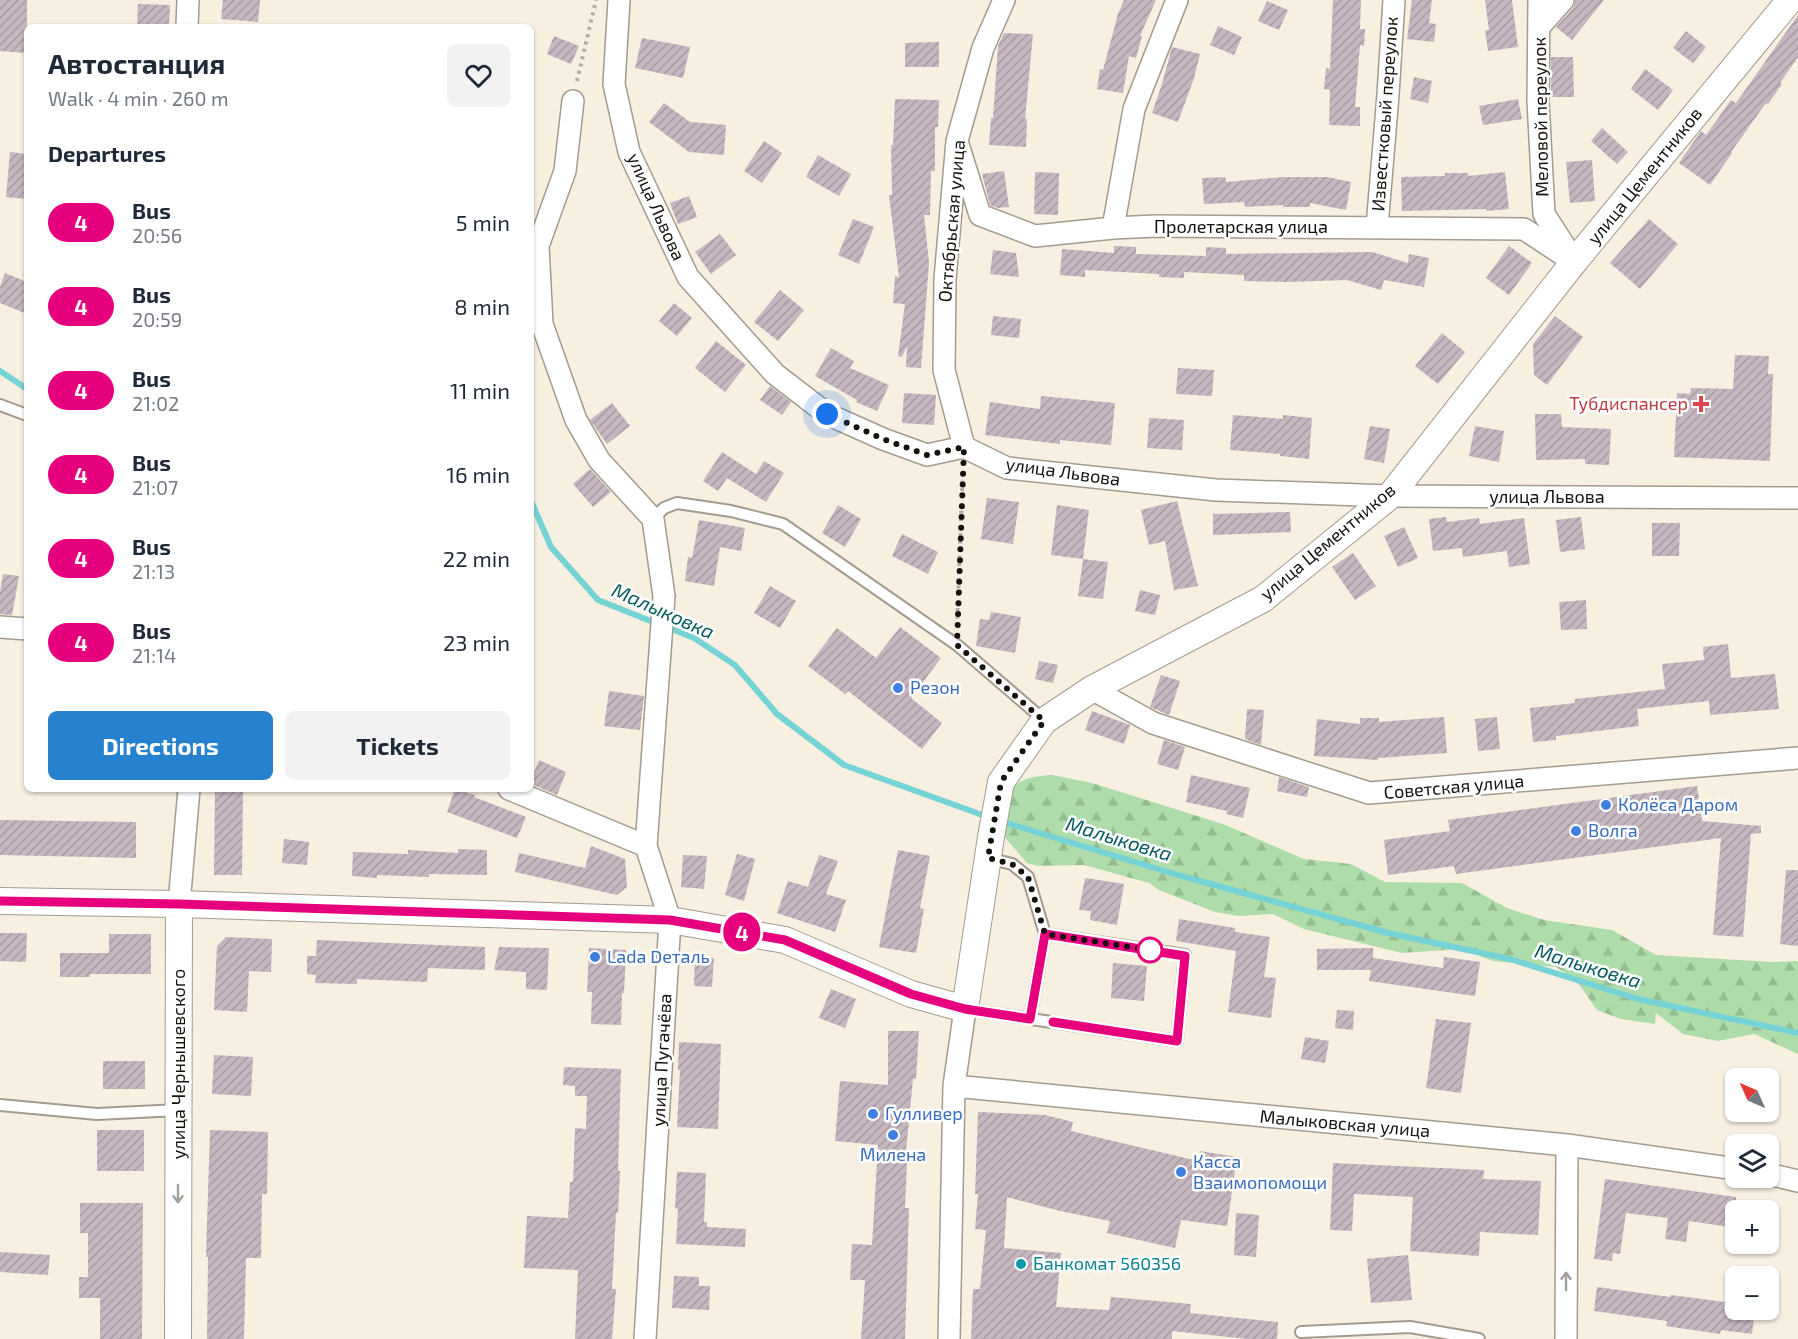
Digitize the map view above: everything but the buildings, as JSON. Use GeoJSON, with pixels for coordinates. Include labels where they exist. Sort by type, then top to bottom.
{"type":"FeatureCollection","features":[{"type":"Feature","properties":{"kind":"street"},"geometry":{"type":"LineString","coordinates":[[187,24],[188,0]]}},
{"type":"Feature","properties":{"kind":"street","name":"улица Львова"},"geometry":{"type":"LineString","coordinates":[[619,0],[614,84],[630,152],[688,277],[775,374],[827,414],[883,439],[927,455],[964,447],[1007,468],[1216,490],[1390,496],[1798,498]]}},
{"type":"Feature","properties":{"kind":"street","name":"Октябрьская улица"},"geometry":{"type":"LineString","coordinates":[[964,447],[944,370],[945,279],[957,141],[983,48],[1004,0]]}},
{"type":"Feature","properties":{"kind":"street"},"geometry":{"type":"LineString","coordinates":[[1113,228],[1134,109],[1177,0]]}},
{"type":"Feature","properties":{"kind":"street","name":"Известковый переулок"},"geometry":{"type":"LineString","coordinates":[[1377,227],[1394,0]]}},
{"type":"Feature","properties":{"kind":"street","name":"Меловой переулок"},"geometry":{"type":"LineString","coordinates":[[1539,0],[1538,102],[1544,214],[1574,261]]}},
{"type":"Feature","properties":{"kind":"street"},"geometry":{"type":"LineString","coordinates":[[1539,27],[1563,0]]}},
{"type":"Feature","properties":{"kind":"street","name":"улица Цементников"},"geometry":{"type":"LineString","coordinates":[[965,1009],[1001,782],[1044,721],[1092,689],[1263,599],[1390,496],[1574,261],[1790,0]]}},
{"type":"Feature","properties":{"kind":"street"},"geometry":{"type":"LineString","coordinates":[[573,101],[565,171],[538,246],[542,324],[576,420],[599,460],[653,519]]}},
{"type":"Feature","properties":{"kind":"street","name":"Пролетарская улица"},"geometry":{"type":"LineString","coordinates":[[957,141],[980,215],[1035,236],[1156,226],[1524,228],[1574,261]]}},
{"type":"Feature","properties":{"kind":"street","name":"улица Пугачёва"},"geometry":{"type":"LineString","coordinates":[[645,1339],[670,920],[646,846],[664,596],[653,519]]}},
{"type":"Feature","properties":{"kind":"street"},"geometry":{"type":"LineString","coordinates":[[0,627],[24,629]]}},
{"type":"Feature","properties":{"kind":"street","name":"Советская улица"},"geometry":{"type":"LineString","coordinates":[[1092,689],[1153,723],[1369,794],[1798,758]]}},
{"type":"Feature","properties":{"kind":"street","name":"улица Чернышевского"},"geometry":{"type":"LineString","coordinates":[[178,1339],[179,904],[189,792]]}},
{"type":"Feature","properties":{"kind":"street"},"geometry":{"type":"LineString","coordinates":[[516,792],[646,846]]}},
{"type":"Feature","properties":{"kind":"street"},"geometry":{"type":"LineString","coordinates":[[0,901],[179,904],[670,920],[785,940],[911,994],[965,1009],[954,1086],[949,1339]]}},
{"type":"Feature","properties":{"kind":"street","name":"Малыковская улица"},"geometry":{"type":"LineString","coordinates":[[954,1086],[1567,1145],[1725,1167]]}},
{"type":"Feature","properties":{"kind":"street"},"geometry":{"type":"LineString","coordinates":[[1566,1339],[1567,1145]]}},
{"type":"Feature","properties":{"kind":"street"},"geometry":{"type":"LineString","coordinates":[[1779,1177],[1798,1181]]}},
{"type":"Feature","properties":{"kind":"lane"},"geometry":{"type":"LineString","coordinates":[[0,405],[24,413]]}},
{"type":"Feature","properties":{"kind":"lane"},"geometry":{"type":"LineString","coordinates":[[653,519],[664,508],[677,503],[731,511],[783,524],[957,645],[1044,721]]}},
{"type":"Feature","properties":{"kind":"lane"},"geometry":{"type":"LineString","coordinates":[[989,848],[1028,877],[1045,934],[1030,1019]]}},
{"type":"Feature","properties":{"kind":"lane"},"geometry":{"type":"LineString","coordinates":[[965,1009],[1177,1041],[1185,956],[1045,934]]}},
{"type":"Feature","properties":{"kind":"lane"},"geometry":{"type":"LineString","coordinates":[[0,1106],[97,1114],[179,1110]]}},
{"type":"Feature","properties":{"kind":"lane"},"geometry":{"type":"LineString","coordinates":[[1301,1332],[1410,1327],[1479,1339]]}},
{"type":"Feature","properties":{"kind":"path"},"geometry":{"type":"LineString","coordinates":[[573,101],[596,0]]}},
{"type":"Feature","properties":{"kind":"path"},"geometry":{"type":"LineString","coordinates":[[957,645],[964,447]]}},
{"type":"Feature","properties":{"kind":"green space"},"geometry":{"type":"Polygon","coordinates":[[[1052,775],[1092,783],[1223,824],[1304,859],[1351,864],[1385,882],[1462,883],[1507,908],[1544,920],[1612,930],[1656,955],[1771,962],[1798,961],[1798,1054],[1754,1034],[1718,1041],[1683,1034],[1656,1013],[1655,1024],[1621,1019],[1597,1010],[1576,980],[1556,967],[1493,961],[1462,949],[1402,953],[1304,929],[1273,914],[1239,916],[1215,912],[1159,890],[1149,883],[1084,865],[1038,866],[1027,863],[1003,835],[1006,804],[1012,789],[1017,784],[1030,778],[1052,775]]]}},
{"type":"Feature","properties":{"kind":"waterway","name":"Малыковка"},"geometry":{"type":"LineString","coordinates":[[0,371],[24,387]]}},
{"type":"Feature","properties":{"kind":"waterway","name":"Малыковка"},"geometry":{"type":"LineString","coordinates":[[534,508],[551,547],[598,600],[658,624]]}},
{"type":"Feature","properties":{"kind":"waterway","name":"Малыковка"},"geometry":{"type":"LineString","coordinates":[[667,627],[694,638],[735,665],[777,714],[844,765],[988,817]]}},
{"type":"Feature","properties":{"kind":"waterway","name":"Малыковка"},"geometry":{"type":"LineString","coordinates":[[1000,821],[1171,873],[1388,933],[1510,959],[1638,999],[1798,1033]]}},
{"type":"Feature","properties":{"kind":"bus line","name":"4"},"geometry":{"type":"LineString","coordinates":[[0,901],[179,904],[670,920],[785,940],[911,994],[965,1009],[1030,1019],[1045,934],[1185,956],[1177,1041],[1053,1022]]}},
{"type":"Feature","properties":{"kind":"place","name":"Тубдиспансер"},"geometry":{"type":"Point","coordinates":[1701,404]}},
{"type":"Feature","properties":{"kind":"place","name":"Резон"},"geometry":{"type":"Point","coordinates":[898,688]}},
{"type":"Feature","properties":{"kind":"place","name":"Колёса Даром"},"geometry":{"type":"Point","coordinates":[1606,805]}},
{"type":"Feature","properties":{"kind":"place","name":"Волга"},"geometry":{"type":"Point","coordinates":[1576,831]}},
{"type":"Feature","properties":{"kind":"place","name":"Lada Dеталь"},"geometry":{"type":"Point","coordinates":[595,957]}},
{"type":"Feature","properties":{"kind":"place","name":"Гулливер"},"geometry":{"type":"Point","coordinates":[873,1114]}},
{"type":"Feature","properties":{"kind":"place","name":"Милена"},"geometry":{"type":"Point","coordinates":[893,1135]}},
{"type":"Feature","properties":{"kind":"place","name":"Касса Взаимопомощи"},"geometry":{"type":"Point","coordinates":[1181,1172]}},
{"type":"Feature","properties":{"kind":"place","name":"Банкомат 560356"},"geometry":{"type":"Point","coordinates":[1021,1264]}},
{"type":"Feature","properties":{"kind":"route"},"geometry":{"type":"LineString","coordinates":[[827,414],[883,439],[927,455],[964,447],[957,645],[1044,721],[1001,782],[988,858],[1012,864],[1028,877],[1045,934],[1150,950]]}}]}
